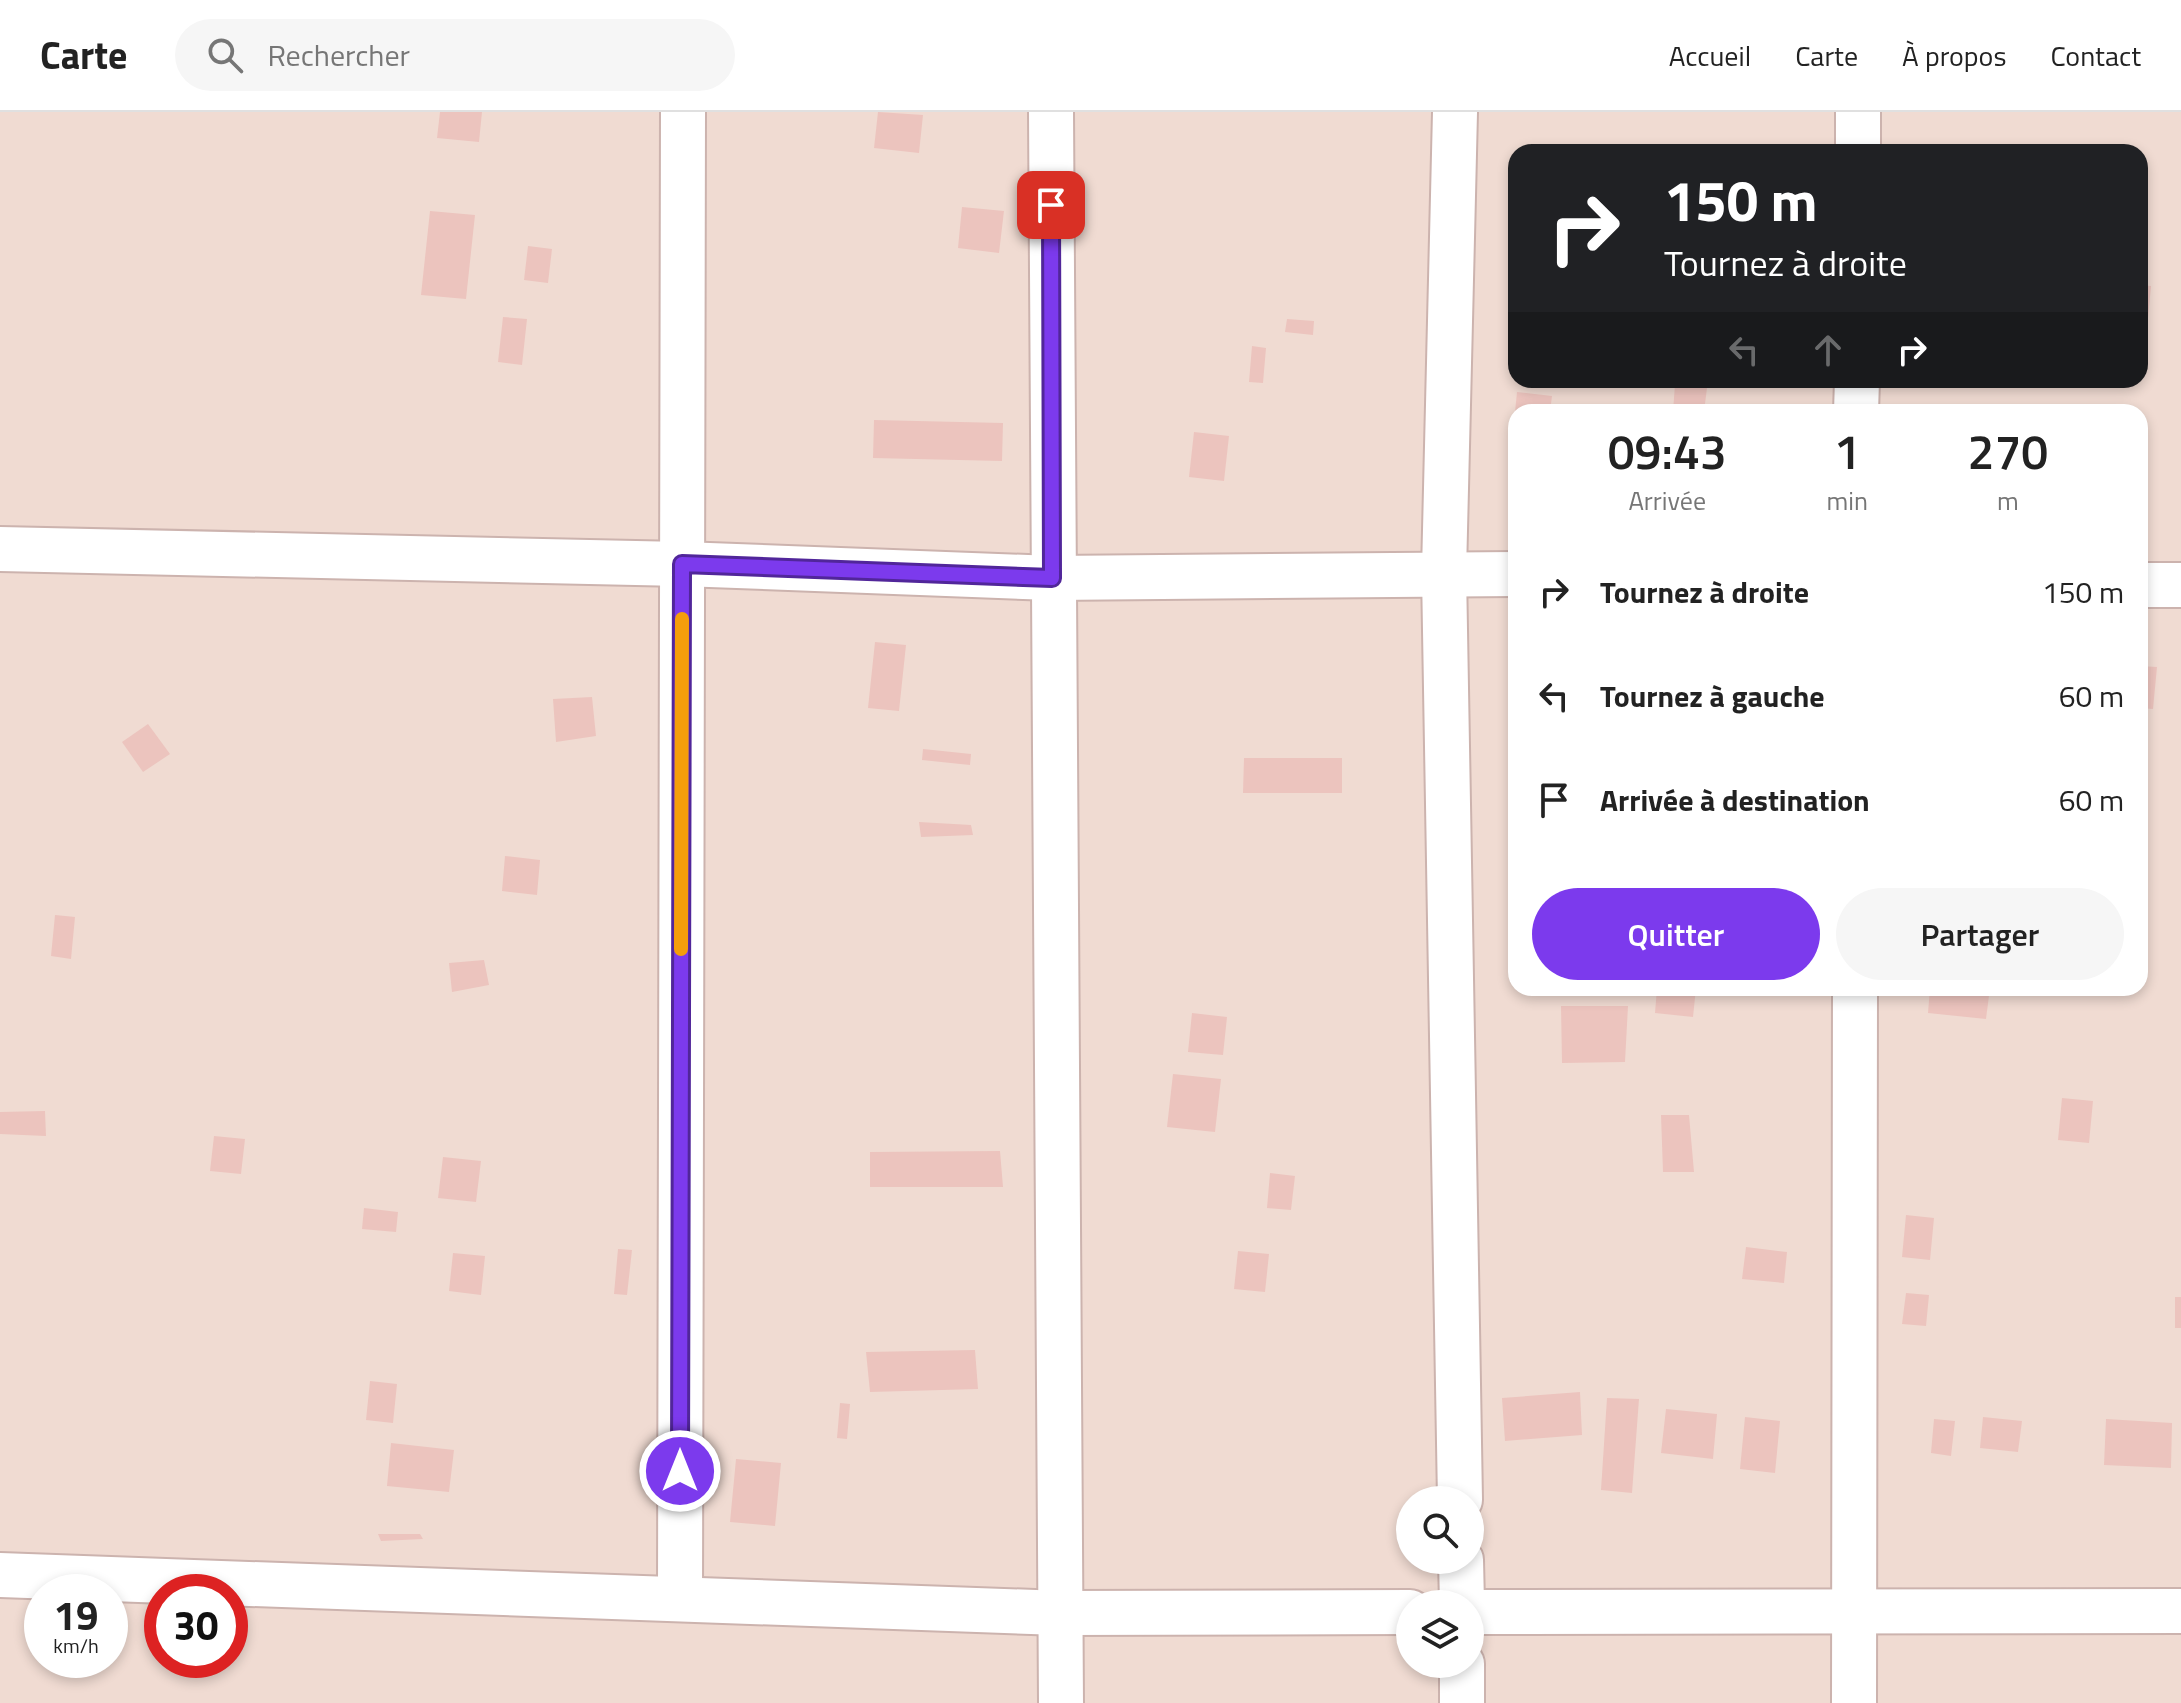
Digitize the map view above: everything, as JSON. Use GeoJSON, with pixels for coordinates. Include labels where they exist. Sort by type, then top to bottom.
{"type":"FeatureCollection","features":[{"type":"Feature","properties":{"kind":"street"},"geometry":{"type":"LineString","coordinates":[[680,1597],[683,112]]}},
{"type":"Feature","properties":{"kind":"street"},"geometry":{"type":"LineString","coordinates":[[1051,112],[1061,1703]]}},
{"type":"Feature","properties":{"kind":"street"},"geometry":{"type":"LineString","coordinates":[[1455,112],[1444,572],[1460,1486]]}},
{"type":"Feature","properties":{"kind":"street"},"geometry":{"type":"LineString","coordinates":[[1858,112],[1858,144]]}},
{"type":"Feature","properties":{"kind":"street"},"geometry":{"type":"LineString","coordinates":[[0,549],[682,564],[1052,578],[1508,574]]}},
{"type":"Feature","properties":{"kind":"street"},"geometry":{"type":"LineString","coordinates":[[2148,585],[2181,585]]}},
{"type":"Feature","properties":{"kind":"street"},"geometry":{"type":"LineString","coordinates":[[1854,1703],[1855,996]]}},
{"type":"Feature","properties":{"kind":"street"},"geometry":{"type":"LineString","coordinates":[[0,1575],[1061,1613],[1396,1612]]}},
{"type":"Feature","properties":{"kind":"street"},"geometry":{"type":"LineString","coordinates":[[1484,1612],[2181,1611]]}},
{"type":"Feature","properties":{"kind":"street"},"geometry":{"type":"LineString","coordinates":[[1462,1678],[1462,1703]]}},
{"type":"Feature","properties":{"kind":"shaded area"},"geometry":{"type":"Polygon","coordinates":[[[0,112],[2181,112],[2181,1703],[0,1703],[0,112]]]}},
{"type":"Feature","properties":{"kind":"building"},"geometry":{"type":"Polygon","coordinates":[[[440,112],[482,112],[479,142],[437,138],[440,112]]]}},
{"type":"Feature","properties":{"kind":"building"},"geometry":{"type":"Polygon","coordinates":[[[878,112],[923,115],[919,153],[874,148],[878,112]]]}},
{"type":"Feature","properties":{"kind":"building"},"geometry":{"type":"Polygon","coordinates":[[[962,207],[1004,211],[999,253],[958,248],[962,207]]]}},
{"type":"Feature","properties":{"kind":"building"},"geometry":{"type":"Polygon","coordinates":[[[430,211],[475,215],[466,299],[421,295],[430,211]]]}},
{"type":"Feature","properties":{"kind":"building"},"geometry":{"type":"Polygon","coordinates":[[[528,246],[552,249],[548,283],[524,280],[528,246]]]}},
{"type":"Feature","properties":{"kind":"building"},"geometry":{"type":"Polygon","coordinates":[[[2148,286],[2151,286],[2148,318],[2148,286]]]}},
{"type":"Feature","properties":{"kind":"building"},"geometry":{"type":"Polygon","coordinates":[[[503,317],[527,319],[522,365],[498,362],[503,317]]]}},
{"type":"Feature","properties":{"kind":"building"},"geometry":{"type":"Polygon","coordinates":[[[1287,319],[1314,321],[1313,335],[1285,332],[1287,319]]]}},
{"type":"Feature","properties":{"kind":"building"},"geometry":{"type":"Polygon","coordinates":[[[1252,346],[1266,348],[1263,383],[1249,382],[1252,346]]]}},
{"type":"Feature","properties":{"kind":"building"},"geometry":{"type":"Polygon","coordinates":[[[1675,388],[1707,388],[1705,404],[1674,404],[1675,388]]]}},
{"type":"Feature","properties":{"kind":"building"},"geometry":{"type":"Polygon","coordinates":[[[1517,392],[1552,396],[1551,404],[1516,404],[1517,392]]]}},
{"type":"Feature","properties":{"kind":"building"},"geometry":{"type":"Polygon","coordinates":[[[874,420],[1003,423],[1002,461],[873,458],[874,420]]]}},
{"type":"Feature","properties":{"kind":"building"},"geometry":{"type":"Polygon","coordinates":[[[1194,432],[1229,436],[1224,481],[1189,477],[1194,432]]]}},
{"type":"Feature","properties":{"kind":"building"},"geometry":{"type":"Polygon","coordinates":[[[875,642],[906,645],[899,711],[868,708],[875,642]]]}},
{"type":"Feature","properties":{"kind":"building"},"geometry":{"type":"Polygon","coordinates":[[[2148,666],[2157,667],[2153,709],[2148,709],[2148,666]]]}},
{"type":"Feature","properties":{"kind":"building"},"geometry":{"type":"Polygon","coordinates":[[[592,697],[596,736],[556,742],[553,699],[592,697]]]}},
{"type":"Feature","properties":{"kind":"building"},"geometry":{"type":"Polygon","coordinates":[[[148,724],[170,754],[143,772],[122,742],[148,724]]]}},
{"type":"Feature","properties":{"kind":"building"},"geometry":{"type":"Polygon","coordinates":[[[923,749],[971,754],[970,765],[922,760],[923,749]]]}},
{"type":"Feature","properties":{"kind":"building"},"geometry":{"type":"Polygon","coordinates":[[[1244,758],[1342,758],[1342,793],[1243,793],[1244,758]]]}},
{"type":"Feature","properties":{"kind":"building"},"geometry":{"type":"Polygon","coordinates":[[[919,822],[971,825],[973,835],[921,837],[919,822]]]}},
{"type":"Feature","properties":{"kind":"building"},"geometry":{"type":"Polygon","coordinates":[[[505,856],[540,860],[537,895],[502,891],[505,856]]]}},
{"type":"Feature","properties":{"kind":"building"},"geometry":{"type":"Polygon","coordinates":[[[55,915],[75,917],[71,959],[51,956],[55,915]]]}},
{"type":"Feature","properties":{"kind":"building"},"geometry":{"type":"Polygon","coordinates":[[[484,960],[489,985],[452,992],[449,963],[484,960]]]}},
{"type":"Feature","properties":{"kind":"building"},"geometry":{"type":"Polygon","coordinates":[[[1656,996],[1695,996],[1693,1017],[1655,1013],[1656,996]]]}},
{"type":"Feature","properties":{"kind":"building"},"geometry":{"type":"Polygon","coordinates":[[[1929,996],[1989,996],[1986,1019],[1928,1013],[1929,996]]]}},
{"type":"Feature","properties":{"kind":"building"},"geometry":{"type":"Polygon","coordinates":[[[1561,1006],[1628,1006],[1625,1062],[1562,1063],[1561,1006]]]}},
{"type":"Feature","properties":{"kind":"building"},"geometry":{"type":"Polygon","coordinates":[[[1192,1013],[1227,1017],[1223,1055],[1188,1052],[1192,1013]]]}},
{"type":"Feature","properties":{"kind":"building"},"geometry":{"type":"Polygon","coordinates":[[[1173,1074],[1221,1079],[1215,1132],[1167,1127],[1173,1074]]]}},
{"type":"Feature","properties":{"kind":"building"},"geometry":{"type":"Polygon","coordinates":[[[2062,1098],[2093,1101],[2089,1143],[2058,1140],[2062,1098]]]}},
{"type":"Feature","properties":{"kind":"building"},"geometry":{"type":"Polygon","coordinates":[[[45,1111],[46,1136],[0,1134],[0,1112],[45,1111]]]}},
{"type":"Feature","properties":{"kind":"building"},"geometry":{"type":"Polygon","coordinates":[[[1661,1115],[1689,1115],[1694,1172],[1663,1172],[1661,1115]]]}},
{"type":"Feature","properties":{"kind":"building"},"geometry":{"type":"Polygon","coordinates":[[[214,1136],[245,1139],[241,1174],[210,1171],[214,1136]]]}},
{"type":"Feature","properties":{"kind":"building"},"geometry":{"type":"Polygon","coordinates":[[[1000,1151],[1003,1187],[870,1187],[870,1152],[1000,1151]]]}},
{"type":"Feature","properties":{"kind":"building"},"geometry":{"type":"Polygon","coordinates":[[[443,1157],[481,1161],[476,1202],[438,1198],[443,1157]]]}},
{"type":"Feature","properties":{"kind":"building"},"geometry":{"type":"Polygon","coordinates":[[[1270,1173],[1295,1176],[1291,1210],[1267,1208],[1270,1173]]]}},
{"type":"Feature","properties":{"kind":"building"},"geometry":{"type":"Polygon","coordinates":[[[364,1208],[398,1212],[396,1232],[362,1229],[364,1208]]]}},
{"type":"Feature","properties":{"kind":"building"},"geometry":{"type":"Polygon","coordinates":[[[1906,1215],[1934,1218],[1930,1260],[1902,1257],[1906,1215]]]}},
{"type":"Feature","properties":{"kind":"building"},"geometry":{"type":"Polygon","coordinates":[[[1746,1247],[1787,1252],[1784,1283],[1742,1279],[1746,1247]]]}},
{"type":"Feature","properties":{"kind":"building"},"geometry":{"type":"Polygon","coordinates":[[[618,1249],[632,1250],[627,1295],[614,1294],[618,1249]]]}},
{"type":"Feature","properties":{"kind":"building"},"geometry":{"type":"Polygon","coordinates":[[[1238,1251],[1269,1254],[1265,1292],[1234,1289],[1238,1251]]]}},
{"type":"Feature","properties":{"kind":"building"},"geometry":{"type":"Polygon","coordinates":[[[453,1253],[485,1256],[481,1295],[449,1291],[453,1253]]]}},
{"type":"Feature","properties":{"kind":"building"},"geometry":{"type":"Polygon","coordinates":[[[1906,1293],[1929,1295],[1926,1326],[1902,1324],[1906,1293]]]}},
{"type":"Feature","properties":{"kind":"building"},"geometry":{"type":"Polygon","coordinates":[[[2175,1297],[2181,1297],[2181,1328],[2175,1328],[2175,1297]]]}},
{"type":"Feature","properties":{"kind":"building"},"geometry":{"type":"Polygon","coordinates":[[[975,1350],[978,1389],[870,1392],[866,1352],[975,1350]]]}},
{"type":"Feature","properties":{"kind":"building"},"geometry":{"type":"Polygon","coordinates":[[[370,1381],[397,1384],[393,1423],[366,1420],[370,1381]]]}},
{"type":"Feature","properties":{"kind":"building"},"geometry":{"type":"Polygon","coordinates":[[[1580,1392],[1582,1435],[1505,1441],[1502,1398],[1580,1392]]]}},
{"type":"Feature","properties":{"kind":"building"},"geometry":{"type":"Polygon","coordinates":[[[1607,1398],[1639,1399],[1632,1493],[1601,1490],[1607,1398]]]}},
{"type":"Feature","properties":{"kind":"building"},"geometry":{"type":"Polygon","coordinates":[[[840,1403],[850,1404],[847,1439],[837,1438],[840,1403]]]}},
{"type":"Feature","properties":{"kind":"building"},"geometry":{"type":"Polygon","coordinates":[[[1666,1409],[1717,1414],[1713,1459],[1661,1453],[1666,1409]]]}},
{"type":"Feature","properties":{"kind":"building"},"geometry":{"type":"Polygon","coordinates":[[[1745,1417],[1780,1421],[1775,1473],[1740,1469],[1745,1417]]]}},
{"type":"Feature","properties":{"kind":"building"},"geometry":{"type":"Polygon","coordinates":[[[1983,1417],[2022,1421],[2018,1452],[1980,1448],[1983,1417]]]}},
{"type":"Feature","properties":{"kind":"building"},"geometry":{"type":"Polygon","coordinates":[[[1934,1419],[1955,1421],[1951,1456],[1931,1453],[1934,1419]]]}},
{"type":"Feature","properties":{"kind":"building"},"geometry":{"type":"Polygon","coordinates":[[[2106,1419],[2172,1423],[2171,1468],[2104,1465],[2106,1419]]]}},
{"type":"Feature","properties":{"kind":"building"},"geometry":{"type":"Polygon","coordinates":[[[391,1443],[454,1450],[449,1492],[387,1486],[391,1443]]]}},
{"type":"Feature","properties":{"kind":"building"},"geometry":{"type":"Polygon","coordinates":[[[736,1459],[781,1463],[775,1526],[730,1522],[736,1459]]]}},
{"type":"Feature","properties":{"kind":"building"},"geometry":{"type":"Polygon","coordinates":[[[378,1534],[420,1534],[423,1539],[381,1541],[378,1534]]]}},
{"type":"Feature","properties":{"kind":"slow traffic"},"geometry":{"type":"LineString","coordinates":[[681,949],[682,619]]}},
{"type":"Feature","properties":{"kind":"route"},"geometry":{"type":"LineString","coordinates":[[680,1471],[682,564],[1052,578],[1051,205]]}}]}
